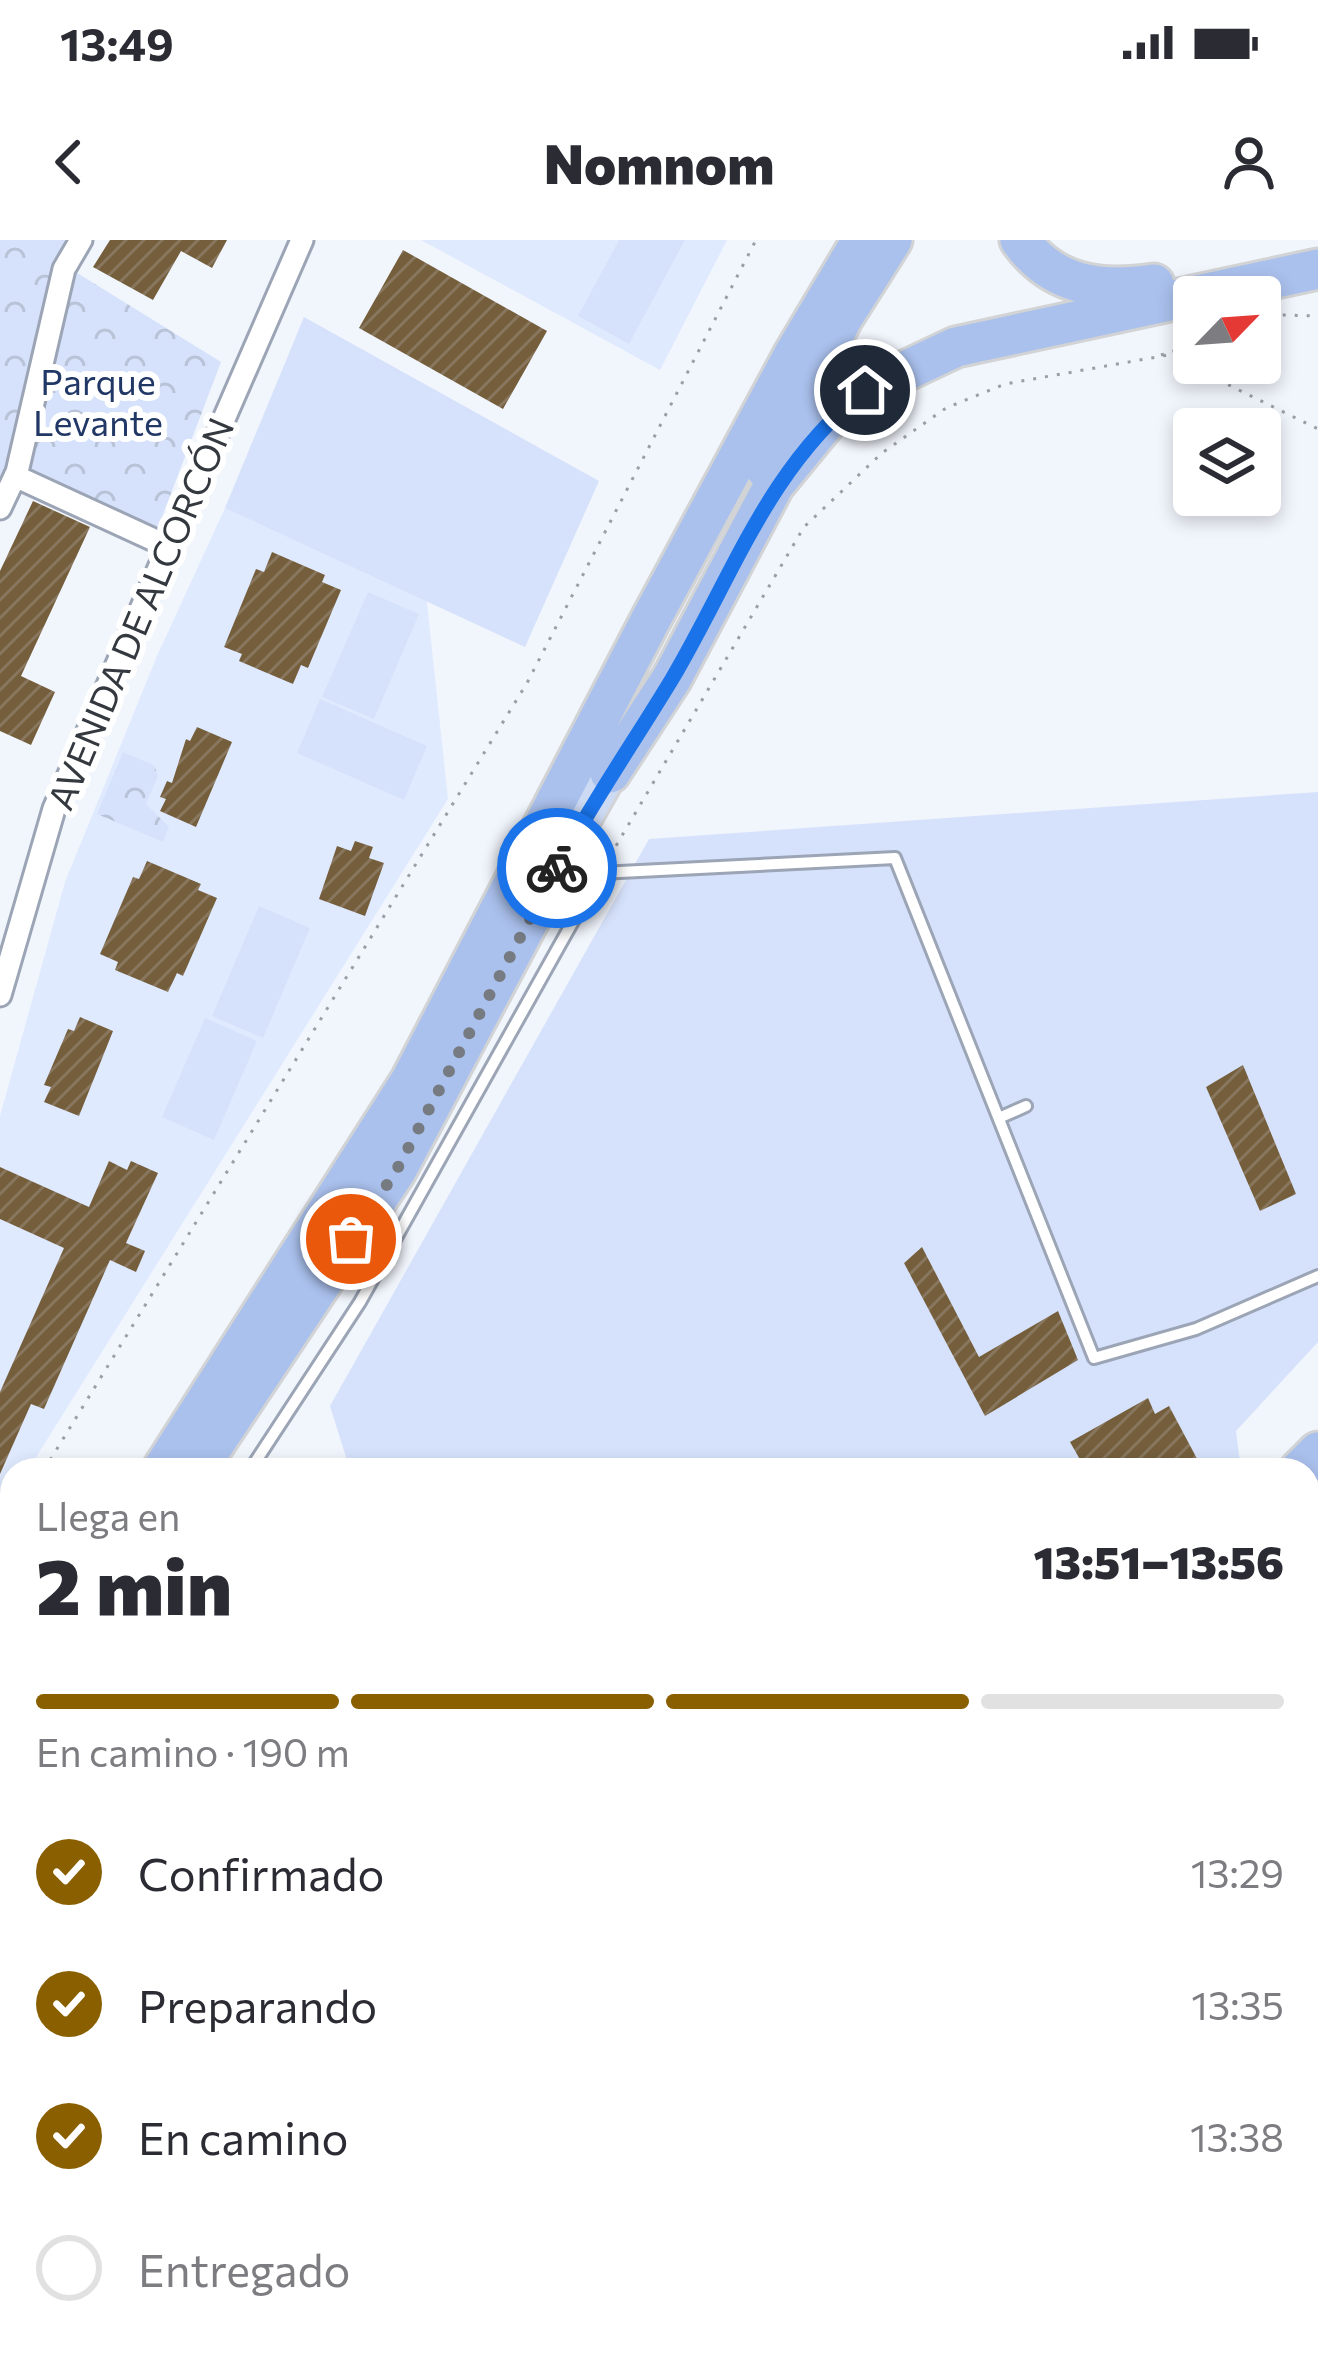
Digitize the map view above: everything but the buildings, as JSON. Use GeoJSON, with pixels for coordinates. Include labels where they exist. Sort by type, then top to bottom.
{"type":"FeatureCollection","features":[{"type":"Feature","properties":{"kind":"highway"},"geometry":{"type":"LineString","coordinates":[[650,621],[834,240]]}},
{"type":"Feature","properties":{"kind":"highway"},"geometry":{"type":"LineString","coordinates":[[170,1458],[411,1080],[650,621],[794,354],[862,240]]}},
{"type":"Feature","properties":{"kind":"highway"},"geometry":{"type":"LineString","coordinates":[[610,773],[842,320],[892,240]]}},
{"type":"Feature","properties":{"kind":"highway"},"geometry":{"type":"LineString","coordinates":[[1019,240],[1051,272],[1093,287],[1122,288],[1318,251]]}},
{"type":"Feature","properties":{"kind":"highway"},"geometry":{"type":"LineString","coordinates":[[610,773],[672,678],[774,484],[829,418],[865,390],[956,347],[1318,269]]}},
{"type":"Feature","properties":{"kind":"highway"},"geometry":{"type":"LineString","coordinates":[[205,1458],[396,1171],[563,856]]}},
{"type":"Feature","properties":{"kind":"main road"},"geometry":{"type":"LineString","coordinates":[[563,856],[610,773]]}},
{"type":"Feature","properties":{"kind":"street"},"geometry":{"type":"LineString","coordinates":[[0,508],[15,476],[64,269],[81,240]]}},
{"type":"Feature","properties":{"kind":"street","name":"AVENIDA DE ALCORCÓN"},"geometry":{"type":"LineString","coordinates":[[0,994],[54,809],[302,240]]}},
{"type":"Feature","properties":{"kind":"street"},"geometry":{"type":"LineString","coordinates":[[15,476],[166,545]]}},
{"type":"Feature","properties":{"kind":"lane"},"geometry":{"type":"LineString","coordinates":[[258,1458],[360,1302],[600,874],[895,858],[1094,1358],[1196,1329],[1318,1276]]}},
{"type":"Feature","properties":{"kind":"lane"},"geometry":{"type":"LineString","coordinates":[[999,1118],[1026,1106]]}},
{"type":"Feature","properties":{"kind":"lane"},"geometry":{"type":"LineString","coordinates":[[0,1977],[0,2031]]}},
{"type":"Feature","properties":{"kind":"path"},"geometry":{"type":"LineString","coordinates":[[51,1458],[527,682],[756,240]]}},
{"type":"Feature","properties":{"kind":"path"},"geometry":{"type":"LineString","coordinates":[[1281,316],[1318,316]]}},
{"type":"Feature","properties":{"kind":"path"},"geometry":{"type":"LineString","coordinates":[[1154,358],[1173,352]]}},
{"type":"Feature","properties":{"kind":"path"},"geometry":{"type":"LineString","coordinates":[[600,874],[804,527],[882,453],[946,408],[1004,384],[1168,355],[1318,429]]}},
{"type":"Feature","properties":{"kind":"shaded area"},"geometry":{"type":"Polygon","coordinates":[[[421,240],[727,240],[660,370],[421,240]]]}},
{"type":"Feature","properties":{"kind":"shaded area"},"geometry":{"type":"Polygon","coordinates":[[[225,508],[426,594],[448,799],[36,1458],[0,1458],[0,1116],[65,882],[157,656],[225,508]]]}},
{"type":"Feature","properties":{"kind":"green space","name":"Parque Levante"},"geometry":{"type":"Polygon","coordinates":[[[0,240],[91,240],[74,271],[221,362],[156,533],[6,467],[0,480],[0,240]]]}},
{"type":"Feature","properties":{"kind":"green space"},"geometry":{"type":"Polygon","coordinates":[[[619,240],[685,240],[629,344],[578,316],[619,240]]]}},
{"type":"Feature","properties":{"kind":"green space"},"geometry":{"type":"Polygon","coordinates":[[[304,317],[599,481],[525,647],[225,508],[304,317]]]}},
{"type":"Feature","properties":{"kind":"green space"},"geometry":{"type":"Polygon","coordinates":[[[368,592],[419,614],[374,719],[322,697],[368,592]]]}},
{"type":"Feature","properties":{"kind":"green space"},"geometry":{"type":"Polygon","coordinates":[[[320,699],[427,746],[404,800],[297,753],[320,699]]]}},
{"type":"Feature","properties":{"kind":"green space"},"geometry":{"type":"Polygon","coordinates":[[[123,752],[154,765],[158,776],[146,804],[169,827],[163,842],[97,814],[123,752]]]}},
{"type":"Feature","properties":{"kind":"green space"},"geometry":{"type":"Polygon","coordinates":[[[1318,792],[1318,1342],[1236,1431],[1239,1458],[346,1458],[330,1406],[649,839],[1318,792]]]}},
{"type":"Feature","properties":{"kind":"green space"},"geometry":{"type":"Polygon","coordinates":[[[259,906],[310,928],[263,1038],[212,1016],[259,906]]]}},
{"type":"Feature","properties":{"kind":"green space"},"geometry":{"type":"Polygon","coordinates":[[[205,1018],[257,1041],[214,1140],[162,1117],[205,1018]]]}},
{"type":"Feature","properties":{"kind":"way so far"},"geometry":{"type":"LineString","coordinates":[[351,1239],[396,1171],[557,868]]}},
{"type":"Feature","properties":{"kind":"route"},"geometry":{"type":"LineString","coordinates":[[557,868],[610,773],[672,678],[774,484],[829,418],[865,390]]}}]}
